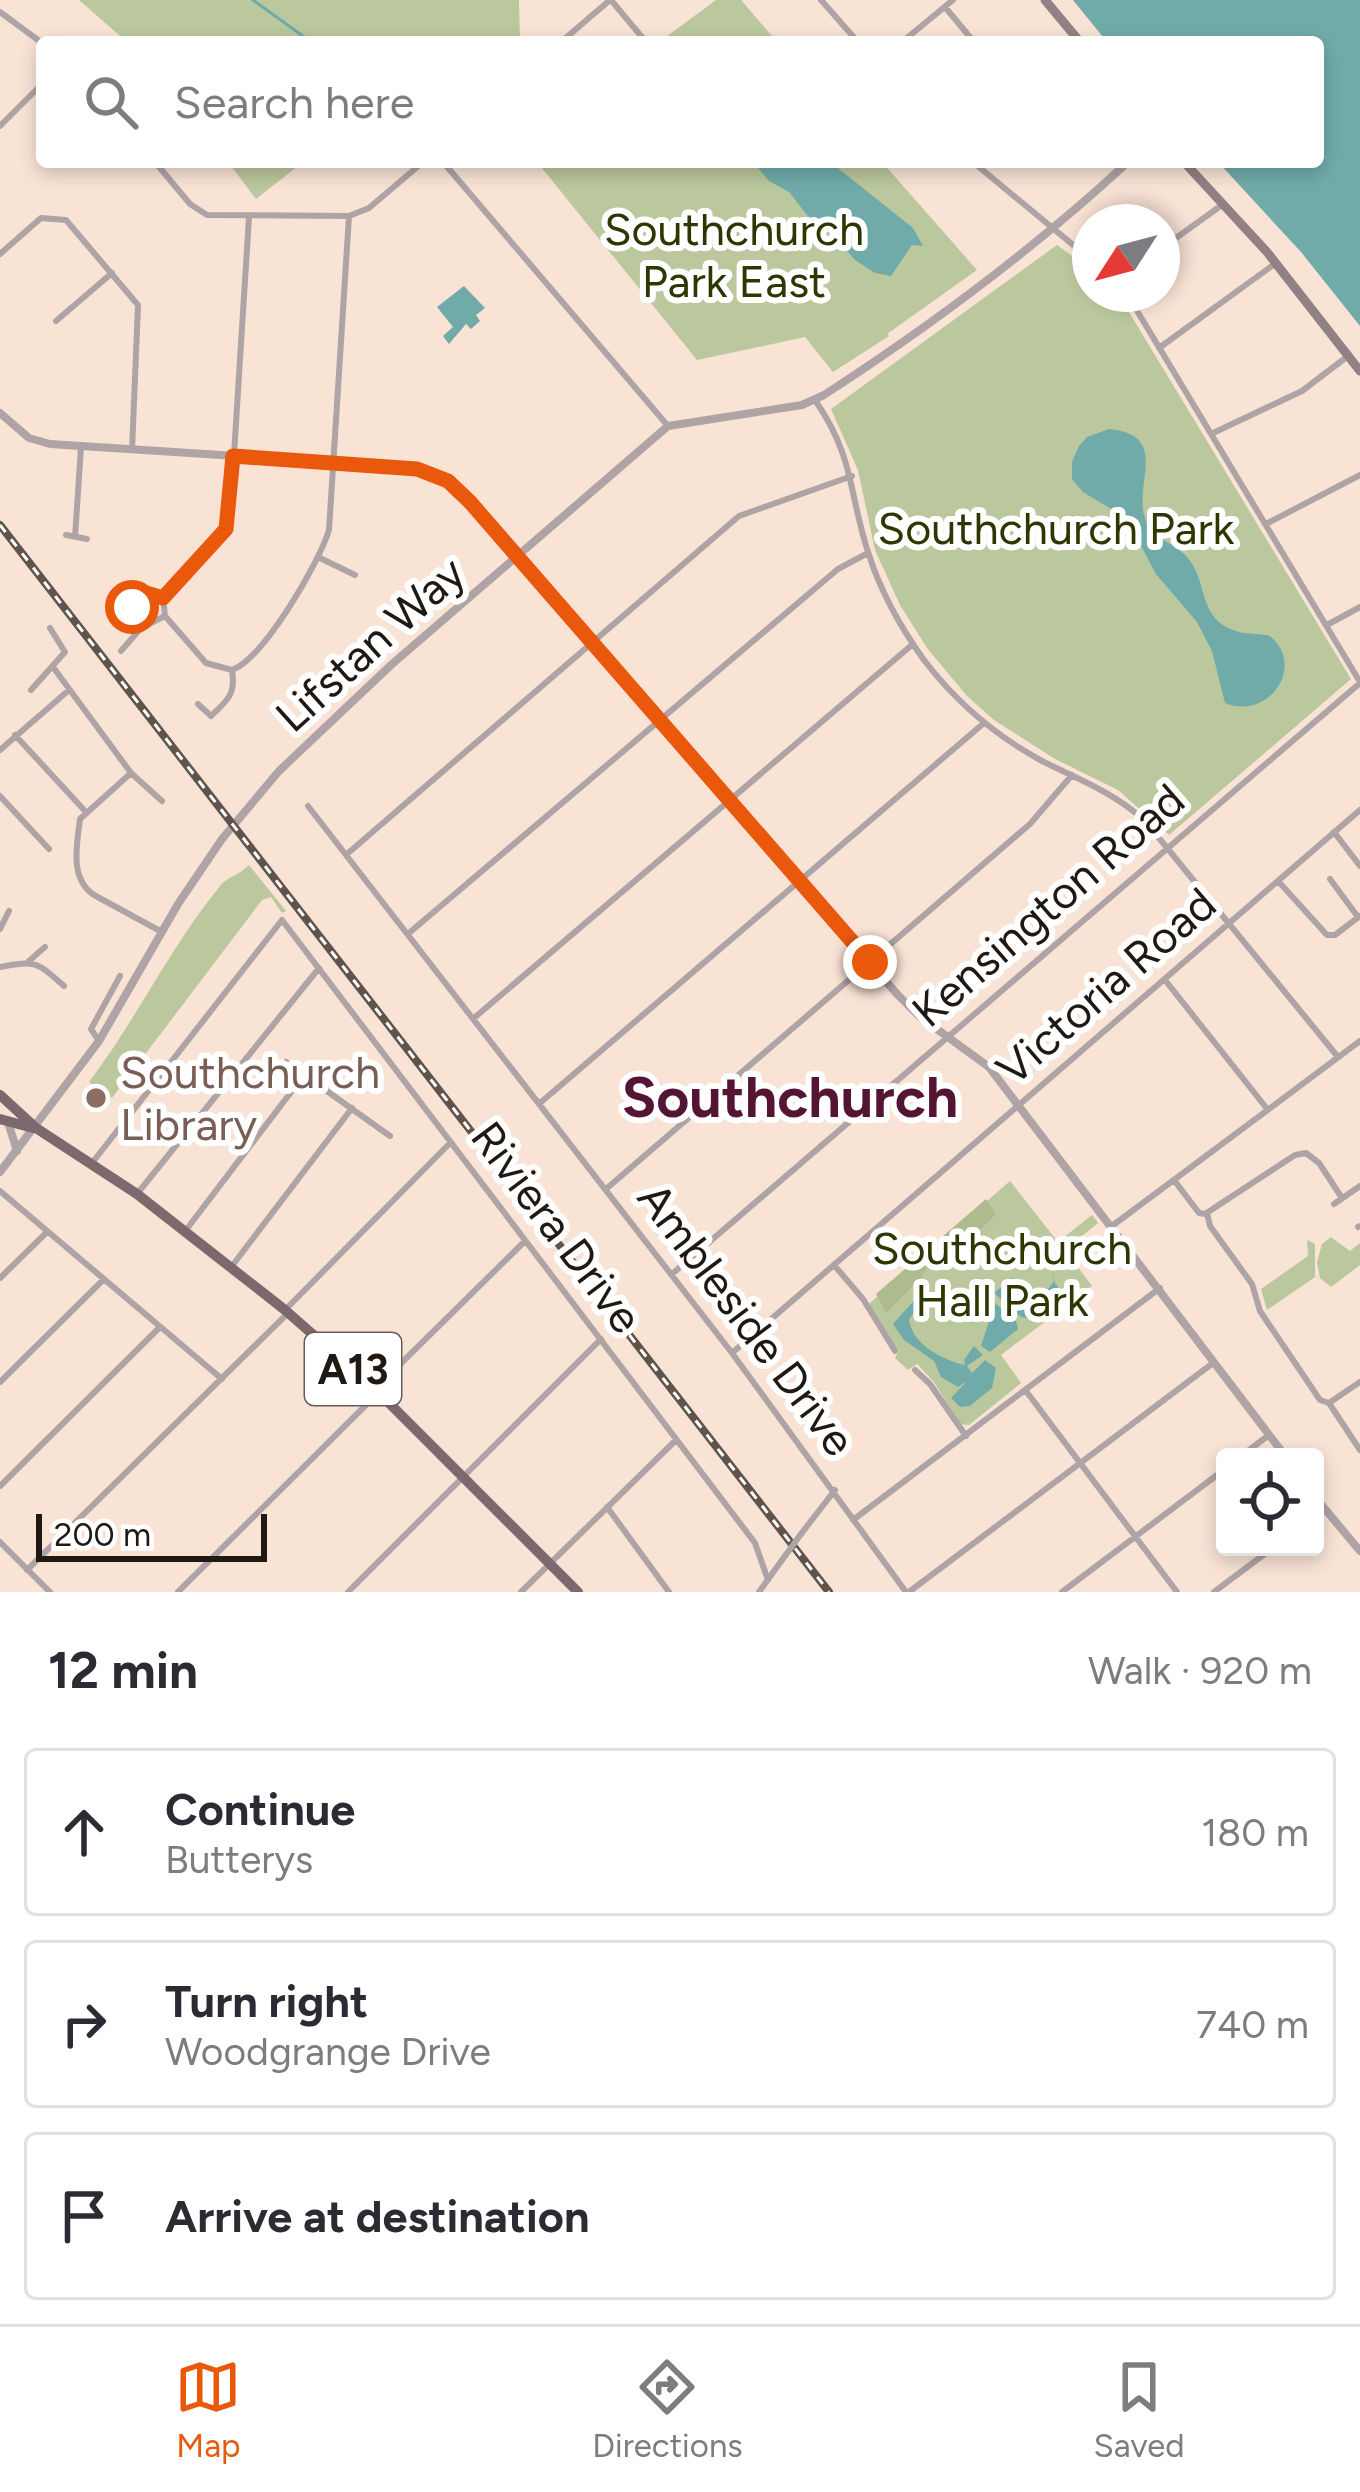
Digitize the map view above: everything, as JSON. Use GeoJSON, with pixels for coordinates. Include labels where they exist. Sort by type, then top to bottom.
{"type":"FeatureCollection","features":[{"type":"Feature","properties":{"kind":"main road"},"geometry":{"type":"LineString","coordinates":[[1045,0],[1075,36]]}},
{"type":"Feature","properties":{"kind":"main road"},"geometry":{"type":"LineString","coordinates":[[1190,168],[1276,263],[1360,371]]}},
{"type":"Feature","properties":{"kind":"main road","name":"A13"},"geometry":{"type":"LineString","coordinates":[[0,1095],[36,1128],[186,1230],[287,1311],[377,1390],[578,1592]]}},
{"type":"Feature","properties":{"kind":"main road","name":"A13"},"geometry":{"type":"LineString","coordinates":[[4,1121],[36,1128]]}},
{"type":"Feature","properties":{"kind":"street"},"geometry":{"type":"LineString","coordinates":[[568,36],[611,0],[641,36]]}},
{"type":"Feature","properties":{"kind":"street"},"geometry":{"type":"LineString","coordinates":[[821,0],[853,36]]}},
{"type":"Feature","properties":{"kind":"street"},"geometry":{"type":"LineString","coordinates":[[909,36],[953,0]]}},
{"type":"Feature","properties":{"kind":"street"},"geometry":{"type":"LineString","coordinates":[[945,7],[969,36]]}},
{"type":"Feature","properties":{"kind":"street"},"geometry":{"type":"LineString","coordinates":[[0,12],[36,39]]}},
{"type":"Feature","properties":{"kind":"street"},"geometry":{"type":"LineString","coordinates":[[0,126],[36,90]]}},
{"type":"Feature","properties":{"kind":"street"},"geometry":{"type":"LineString","coordinates":[[160,168],[197,211],[217,217],[349,216],[369,208],[416,168]]}},
{"type":"Feature","properties":{"kind":"street"},"geometry":{"type":"LineString","coordinates":[[448,168],[668,426],[815,400],[984,285],[1121,168]]}},
{"type":"Feature","properties":{"kind":"street"},"geometry":{"type":"LineString","coordinates":[[980,168],[1072,244]]}},
{"type":"Feature","properties":{"kind":"street"},"geometry":{"type":"LineString","coordinates":[[1180,235],[1224,203]]}},
{"type":"Feature","properties":{"kind":"street"},"geometry":{"type":"LineString","coordinates":[[249,217],[226,529],[163,598],[165,616],[206,663],[232,670],[251,658],[320,558],[328,530],[349,216]]}},
{"type":"Feature","properties":{"kind":"street"},"geometry":{"type":"LineString","coordinates":[[0,254],[41,218],[66,220],[140,313],[132,451]]}},
{"type":"Feature","properties":{"kind":"street"},"geometry":{"type":"LineString","coordinates":[[1159,348],[1276,263]]}},
{"type":"Feature","properties":{"kind":"street"},"geometry":{"type":"LineString","coordinates":[[56,321],[112,273]]}},
{"type":"Feature","properties":{"kind":"street"},"geometry":{"type":"LineString","coordinates":[[1138,312],[1360,682]]}},
{"type":"Feature","properties":{"kind":"street"},"geometry":{"type":"LineString","coordinates":[[1211,434],[1302,391],[1349,356]]}},
{"type":"Feature","properties":{"kind":"street"},"geometry":{"type":"LineString","coordinates":[[815,400],[838,436],[881,587],[914,644],[954,695],[984,723],[1034,756],[1135,812],[1338,1057]]}},
{"type":"Feature","properties":{"kind":"street"},"geometry":{"type":"LineString","coordinates":[[0,413],[29,438],[81,447],[406,467],[438,476],[455,487],[912,1010],[984,1061],[1279,1448]]}},
{"type":"Feature","properties":{"kind":"street","name":"Lifstan Way"},"geometry":{"type":"LineString","coordinates":[[0,1172],[99,1041],[210,857],[270,781],[391,665],[668,426]]}},
{"type":"Feature","properties":{"kind":"street"},"geometry":{"type":"LineString","coordinates":[[81,447],[71,536],[87,539]]}},
{"type":"Feature","properties":{"kind":"street"},"geometry":{"type":"LineString","coordinates":[[1266,524],[1360,475]]}},
{"type":"Feature","properties":{"kind":"street"},"geometry":{"type":"LineString","coordinates":[[347,854],[739,515],[852,476]]}},
{"type":"Feature","properties":{"kind":"street"},"geometry":{"type":"LineString","coordinates":[[409,933],[838,569],[868,553]]}},
{"type":"Feature","properties":{"kind":"street"},"geometry":{"type":"LineString","coordinates":[[320,558],[355,575]]}},
{"type":"Feature","properties":{"kind":"street"},"geometry":{"type":"LineString","coordinates":[[141,628],[131,621],[132,607],[146,593],[163,598]]}},
{"type":"Feature","properties":{"kind":"street"},"geometry":{"type":"LineString","coordinates":[[1327,626],[1360,607]]}},
{"type":"Feature","properties":{"kind":"street"},"geometry":{"type":"LineString","coordinates":[[121,651],[141,628],[165,616]]}},
{"type":"Feature","properties":{"kind":"street"},"geometry":{"type":"LineString","coordinates":[[31,690],[65,648],[50,628]]}},
{"type":"Feature","properties":{"kind":"street"},"geometry":{"type":"LineString","coordinates":[[474,1018],[914,644]]}},
{"type":"Feature","properties":{"kind":"street"},"geometry":{"type":"LineString","coordinates":[[52,668],[131,773],[162,801]]}},
{"type":"Feature","properties":{"kind":"street"},"geometry":{"type":"LineString","coordinates":[[198,704],[211,716],[231,696],[235,688],[232,670]]}},
{"type":"Feature","properties":{"kind":"street","name":"Kensington Road"},"geometry":{"type":"LineString","coordinates":[[671,1274],[1360,682]]}},
{"type":"Feature","properties":{"kind":"street"},"geometry":{"type":"LineString","coordinates":[[0,750],[69,690]]}},
{"type":"Feature","properties":{"kind":"street"},"geometry":{"type":"LineString","coordinates":[[540,1103],[984,723]]}},
{"type":"Feature","properties":{"kind":"street"},"geometry":{"type":"LineString","coordinates":[[15,735],[85,811]]}},
{"type":"Feature","properties":{"kind":"street"},"geometry":{"type":"LineString","coordinates":[[131,773],[80,819],[77,874],[84,888],[162,932]]}},
{"type":"Feature","properties":{"kind":"street"},"geometry":{"type":"LineString","coordinates":[[606,1189],[1030,824],[1072,775]]}},
{"type":"Feature","properties":{"kind":"street"},"geometry":{"type":"LineString","coordinates":[[0,796],[49,849]]}},
{"type":"Feature","properties":{"kind":"street","name":"Ambleside Drive"},"geometry":{"type":"LineString","coordinates":[[308,806],[732,1353],[908,1592]]}},
{"type":"Feature","properties":{"kind":"street","name":"Victoria Road"},"geometry":{"type":"LineString","coordinates":[[732,1353],[1360,810]]}},
{"type":"Feature","properties":{"kind":"street"},"geometry":{"type":"LineString","coordinates":[[1334,832],[1360,866]]}},
{"type":"Feature","properties":{"kind":"street"},"geometry":{"type":"LineString","coordinates":[[1278,881],[1327,935],[1335,935],[1359,917],[1330,879]]}},
{"type":"Feature","properties":{"kind":"street"},"geometry":{"type":"LineString","coordinates":[[0,929],[9,911]]}},
{"type":"Feature","properties":{"kind":"street","name":"Riviera Drive"},"geometry":{"type":"LineString","coordinates":[[92,1163],[282,920],[755,1543],[768,1580]]}},
{"type":"Feature","properties":{"kind":"street"},"geometry":{"type":"LineString","coordinates":[[29,962],[45,946]]}},
{"type":"Feature","properties":{"kind":"street"},"geometry":{"type":"LineString","coordinates":[[0,968],[38,964],[64,986]]}},
{"type":"Feature","properties":{"kind":"street"},"geometry":{"type":"LineString","coordinates":[[136,1194],[319,968]]}},
{"type":"Feature","properties":{"kind":"street","name":"Lifstan Way"},"geometry":{"type":"LineString","coordinates":[[99,1041],[92,1029],[120,976]]}},
{"type":"Feature","properties":{"kind":"street"},"geometry":{"type":"LineString","coordinates":[[1165,980],[1268,1110]]}},
{"type":"Feature","properties":{"kind":"street"},"geometry":{"type":"LineString","coordinates":[[1112,1226],[1360,1041]]}},
{"type":"Feature","properties":{"kind":"street"},"geometry":{"type":"LineString","coordinates":[[286,1062],[390,1136]]}},
{"type":"Feature","properties":{"kind":"street"},"geometry":{"type":"LineString","coordinates":[[186,1230],[304,1075]]}},
{"type":"Feature","properties":{"kind":"street"},"geometry":{"type":"LineString","coordinates":[[232,1266],[352,1108]]}},
{"type":"Feature","properties":{"kind":"street"},"geometry":{"type":"LineString","coordinates":[[4,1121],[17,1153]]}},
{"type":"Feature","properties":{"kind":"street"},"geometry":{"type":"LineString","coordinates":[[27,1570],[222,1379],[452,1142]]}},
{"type":"Feature","properties":{"kind":"street"},"geometry":{"type":"LineString","coordinates":[[1174,1180],[1199,1213],[1208,1213],[1298,1154],[1316,1159],[1342,1198]]}},
{"type":"Feature","properties":{"kind":"street"},"geometry":{"type":"LineString","coordinates":[[1334,1204],[1360,1186]]}},
{"type":"Feature","properties":{"kind":"street"},"geometry":{"type":"LineString","coordinates":[[0,1191],[222,1379]]}},
{"type":"Feature","properties":{"kind":"street"},"geometry":{"type":"LineString","coordinates":[[1208,1213],[1210,1226],[1252,1284],[1263,1316],[1360,1450]]}},
{"type":"Feature","properties":{"kind":"street"},"geometry":{"type":"LineString","coordinates":[[0,1278],[46,1232]]}},
{"type":"Feature","properties":{"kind":"street"},"geometry":{"type":"LineString","coordinates":[[178,1592],[525,1241]]}},
{"type":"Feature","properties":{"kind":"street"},"geometry":{"type":"LineString","coordinates":[[834,1265],[863,1299],[895,1351]]}},
{"type":"Feature","properties":{"kind":"street"},"geometry":{"type":"LineString","coordinates":[[0,1382],[104,1279]]}},
{"type":"Feature","properties":{"kind":"street"},"geometry":{"type":"LineString","coordinates":[[853,1520],[1160,1288]]}},
{"type":"Feature","properties":{"kind":"street"},"geometry":{"type":"LineString","coordinates":[[0,1486],[160,1327]]}},
{"type":"Feature","properties":{"kind":"street"},"geometry":{"type":"LineString","coordinates":[[348,1592],[601,1339]]}},
{"type":"Feature","properties":{"kind":"street"},"geometry":{"type":"LineString","coordinates":[[908,1592],[1214,1362]]}},
{"type":"Feature","properties":{"kind":"street"},"geometry":{"type":"LineString","coordinates":[[915,1370],[965,1436]]}},
{"type":"Feature","properties":{"kind":"street"},"geometry":{"type":"LineString","coordinates":[[1328,1403],[1360,1382]]}},
{"type":"Feature","properties":{"kind":"street"},"geometry":{"type":"LineString","coordinates":[[1026,1390],[1177,1592]]}},
{"type":"Feature","properties":{"kind":"street"},"geometry":{"type":"LineString","coordinates":[[1252,1448],[1269,1435]]}},
{"type":"Feature","properties":{"kind":"street"},"geometry":{"type":"LineString","coordinates":[[521,1592],[676,1441]]}},
{"type":"Feature","properties":{"kind":"street"},"geometry":{"type":"LineString","coordinates":[[1062,1592],[1216,1475]]}},
{"type":"Feature","properties":{"kind":"street"},"geometry":{"type":"LineString","coordinates":[[759,1592],[836,1490]]}},
{"type":"Feature","properties":{"kind":"street"},"geometry":{"type":"LineString","coordinates":[[608,1508],[670,1592]]}},
{"type":"Feature","properties":{"kind":"street"},"geometry":{"type":"LineString","coordinates":[[1324,1509],[1360,1551]]}},
{"type":"Feature","properties":{"kind":"street"},"geometry":{"type":"LineString","coordinates":[[0,1542],[50,1592]]}},
{"type":"Feature","properties":{"kind":"street"},"geometry":{"type":"LineString","coordinates":[[1214,1592],[1262,1556]]}},
{"type":"Feature","properties":{"kind":"green space"},"geometry":{"type":"Polygon","coordinates":[[[79,0],[519,0],[520,36],[120,36],[79,0]]]}},
{"type":"Feature","properties":{"kind":"green space"},"geometry":{"type":"Polygon","coordinates":[[[716,0],[741,0],[772,36],[667,36],[716,0]]]}},
{"type":"Feature","properties":{"kind":"green space"},"geometry":{"type":"Polygon","coordinates":[[[233,168],[295,168],[256,199],[233,168]]]}},
{"type":"Feature","properties":{"kind":"green space","name":"Southchurch Park East"},"geometry":{"type":"Polygon","coordinates":[[[542,168],[887,168],[977,270],[833,372],[805,337],[697,360],[542,168]]]}},
{"type":"Feature","properties":{"kind":"green space","name":"Southchurch Park"},"geometry":{"type":"Polygon","coordinates":[[[1057,245],[1072,256],[1072,312],[1129,312],[1351,679],[1169,835],[1118,790],[1055,759],[994,720],[927,648],[900,605],[875,550],[858,470],[831,409],[1057,245]]]}},
{"type":"Feature","properties":{"kind":"green space"},"geometry":{"type":"Polygon","coordinates":[[[249,865],[286,911],[282,913],[271,897],[262,900],[112,1098],[89,1082],[202,909],[223,883],[249,865]]]}},
{"type":"Feature","properties":{"kind":"green space","name":"Southchurch Hall Park"},"geometry":{"type":"Polygon","coordinates":[[[1010,1181],[1058,1242],[1092,1215],[1098,1223],[1065,1250],[1092,1286],[1001,1355],[1021,1383],[969,1425],[960,1424],[917,1364],[908,1370],[895,1358],[899,1351],[869,1304],[1010,1181]]]}},
{"type":"Feature","properties":{"kind":"green space"},"geometry":{"type":"Polygon","coordinates":[[[986,1199],[996,1214],[976,1234],[953,1238],[937,1252],[919,1280],[886,1313],[876,1294],[986,1199]]]}},
{"type":"Feature","properties":{"kind":"green space"},"geometry":{"type":"Polygon","coordinates":[[[982,1232],[976,1264],[948,1250],[955,1240],[982,1232]]]}},
{"type":"Feature","properties":{"kind":"green space"},"geometry":{"type":"Polygon","coordinates":[[[1331,1237],[1350,1251],[1360,1243],[1360,1265],[1331,1287],[1320,1278],[1317,1262],[1322,1244],[1331,1237]]]}},
{"type":"Feature","properties":{"kind":"green space"},"geometry":{"type":"Polygon","coordinates":[[[1307,1240],[1315,1244],[1315,1277],[1267,1310],[1261,1289],[1308,1256],[1307,1240]]]}},
{"type":"Feature","properties":{"kind":"water"},"geometry":{"type":"Polygon","coordinates":[[[1073,0],[1360,0],[1360,326],[1301,252],[1224,168],[1324,168],[1324,36],[1102,36],[1073,0]]]}},
{"type":"Feature","properties":{"kind":"water"},"geometry":{"type":"Polygon","coordinates":[[[758,168],[839,168],[913,228],[923,246],[912,245],[891,276],[875,273],[807,215],[789,192],[758,168]]]}},
{"type":"Feature","properties":{"kind":"water"},"geometry":{"type":"Polygon","coordinates":[[[464,286],[485,308],[476,315],[480,321],[471,329],[466,324],[449,344],[443,336],[453,327],[437,307],[464,286]]]}},
{"type":"Feature","properties":{"kind":"water"},"geometry":{"type":"Polygon","coordinates":[[[1109,429],[1139,441],[1146,463],[1145,518],[1152,531],[1192,564],[1213,616],[1233,630],[1270,636],[1280,649],[1283,676],[1267,698],[1241,707],[1225,703],[1212,651],[1197,622],[1156,574],[1126,518],[1083,492],[1072,479],[1079,446],[1087,437],[1109,429]]]}},
{"type":"Feature","properties":{"kind":"water"},"geometry":{"type":"Polygon","coordinates":[[[1052,1269],[1058,1286],[1055,1295],[1049,1293],[1048,1308],[1032,1319],[1021,1317],[994,1293],[1012,1278],[1047,1291],[1054,1281],[1052,1269]]]}},
{"type":"Feature","properties":{"kind":"water"},"geometry":{"type":"Polygon","coordinates":[[[918,1296],[923,1301],[909,1319],[922,1344],[965,1365],[974,1346],[983,1355],[967,1366],[972,1373],[985,1360],[996,1368],[992,1388],[970,1406],[960,1407],[951,1398],[967,1381],[958,1387],[941,1377],[934,1361],[904,1340],[893,1324],[918,1296]]]}},
{"type":"Feature","properties":{"kind":"water"},"geometry":{"type":"Polygon","coordinates":[[[995,1303],[1016,1321],[1018,1329],[990,1352],[981,1346],[995,1303]]]}},
{"type":"Feature","properties":{"kind":"waterway"},"geometry":{"type":"LineString","coordinates":[[253,0],[303,36]]}},
{"type":"Feature","properties":{"kind":"railway"},"geometry":{"type":"LineString","coordinates":[[0,525],[829,1592]]}},
{"type":"Feature","properties":{"kind":"place","name":"Southchurch Library"},"geometry":{"type":"Point","coordinates":[96,1098]}},
{"type":"Feature","properties":{"kind":"district","name":"Southchurch"},"geometry":{"type":"Point","coordinates":[790,1097]}},
{"type":"Feature","properties":{"kind":"route"},"geometry":{"type":"LineString","coordinates":[[132,607],[146,593],[163,598],[220,539],[230,518],[233,456],[406,467],[438,476],[470,502],[870,962]]}}]}
